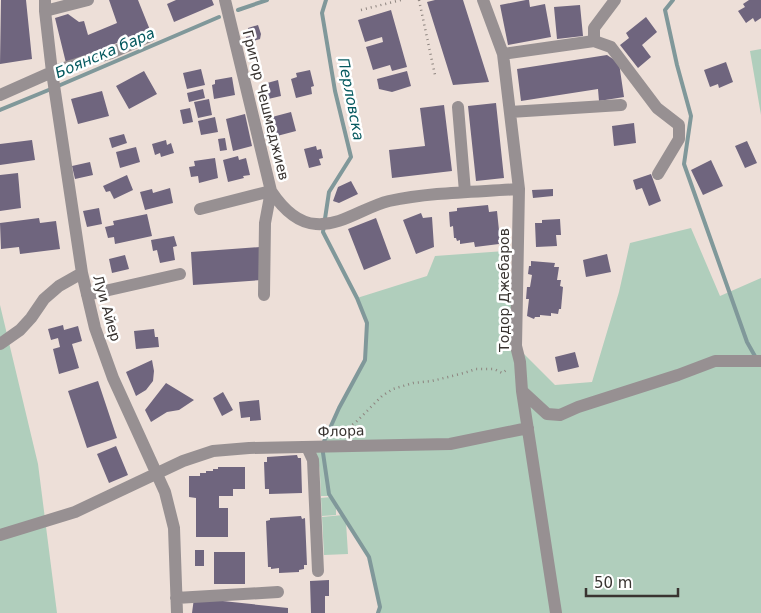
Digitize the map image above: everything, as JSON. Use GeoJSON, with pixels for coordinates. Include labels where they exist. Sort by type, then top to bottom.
{"type":"FeatureCollection","features":[{"type":"Feature","properties":{"kind":"street"},"geometry":{"type":"LineString","coordinates":[[45,6],[88,0]]}},
{"type":"Feature","properties":{"kind":"street","name":"Тодор Джебаров"},"geometry":{"type":"LineString","coordinates":[[484,0],[503,54],[510,112],[519,189],[516,346],[520,362],[522,391],[556,613]]}},
{"type":"Feature","properties":{"kind":"street"},"geometry":{"type":"LineString","coordinates":[[594,41],[594,28],[615,0]]}},
{"type":"Feature","properties":{"kind":"street","name":"Григор Чешмеджиев"},"geometry":{"type":"LineString","coordinates":[[227,1],[271,191],[281,206],[295,217],[315,224],[332,223],[386,202],[465,192],[519,189]]}},
{"type":"Feature","properties":{"kind":"street","name":"Луи Айер"},"geometry":{"type":"LineString","coordinates":[[45,6],[54,82],[82,273],[95,328],[113,378],[165,492],[174,528],[177,613]]}},
{"type":"Feature","properties":{"kind":"street"},"geometry":{"type":"LineString","coordinates":[[0,95],[54,82],[150,36]]}},
{"type":"Feature","properties":{"kind":"street"},"geometry":{"type":"LineString","coordinates":[[503,54],[594,41],[611,47],[657,108],[679,125],[679,139],[658,174]]}},
{"type":"Feature","properties":{"kind":"street"},"geometry":{"type":"LineString","coordinates":[[510,112],[621,105]]}},
{"type":"Feature","properties":{"kind":"street"},"geometry":{"type":"LineString","coordinates":[[458,107],[465,192]]}},
{"type":"Feature","properties":{"kind":"street"},"geometry":{"type":"LineString","coordinates":[[200,209],[271,191],[265,223],[264,294]]}},
{"type":"Feature","properties":{"kind":"street"},"geometry":{"type":"LineString","coordinates":[[0,344],[20,330],[44,299],[82,273]]}},
{"type":"Feature","properties":{"kind":"street"},"geometry":{"type":"LineString","coordinates":[[87,295],[180,274]]}},
{"type":"Feature","properties":{"kind":"street"},"geometry":{"type":"LineString","coordinates":[[522,391],[547,414],[560,415],[578,407],[715,361],[761,362]]}},
{"type":"Feature","properties":{"kind":"street","name":"Флора"},"geometry":{"type":"LineString","coordinates":[[0,534],[75,512],[183,462],[213,452],[249,448],[450,444],[528,428]]}},
{"type":"Feature","properties":{"kind":"street"},"geometry":{"type":"LineString","coordinates":[[307,447],[313,460],[318,572]]}},
{"type":"Feature","properties":{"kind":"street"},"geometry":{"type":"LineString","coordinates":[[176,598],[278,592]]}},
{"type":"Feature","properties":{"kind":"path"},"geometry":{"type":"LineString","coordinates":[[362,10],[401,0]]}},
{"type":"Feature","properties":{"kind":"path"},"geometry":{"type":"LineString","coordinates":[[419,0],[435,75]]}},
{"type":"Feature","properties":{"kind":"path"},"geometry":{"type":"LineString","coordinates":[[327,447],[335,436],[355,423],[382,396],[393,389],[414,382],[432,381],[476,369],[494,369],[502,373],[520,362]]}},
{"type":"Feature","properties":{"kind":"green space"},"geometry":{"type":"Polygon","coordinates":[[[761,49],[761,115],[750,51],[761,49]]]}},
{"type":"Feature","properties":{"kind":"green space"},"geometry":{"type":"Polygon","coordinates":[[[691,228],[720,296],[761,278],[761,613],[378,613],[380,607],[369,557],[346,522],[348,554],[324,555],[322,517],[343,515],[336,505],[336,515],[322,516],[321,498],[331,497],[325,466],[329,496],[321,496],[319,467],[315,451],[322,446],[339,408],[365,360],[367,323],[357,298],[427,276],[435,256],[505,251],[516,346],[555,385],[592,382],[619,292],[630,243],[691,228]]]}},
{"type":"Feature","properties":{"kind":"green space"},"geometry":{"type":"Polygon","coordinates":[[[0,305],[38,464],[57,613],[0,613],[0,305]]]}},
{"type":"Feature","properties":{"kind":"building"},"geometry":{"type":"Polygon","coordinates":[[[1,0],[26,0],[32,59],[0,64],[1,0]]]}},
{"type":"Feature","properties":{"kind":"building"},"geometry":{"type":"Polygon","coordinates":[[[109,0],[138,0],[150,30],[66,63],[55,18],[68,14],[79,22],[84,21],[88,35],[117,23],[109,0]]]}},
{"type":"Feature","properties":{"kind":"building"},"geometry":{"type":"Polygon","coordinates":[[[176,0],[212,0],[214,5],[174,22],[167,4],[176,0]]]}},
{"type":"Feature","properties":{"kind":"building"},"geometry":{"type":"Polygon","coordinates":[[[435,0],[463,0],[489,82],[453,85],[427,2],[435,0]]]}},
{"type":"Feature","properties":{"kind":"building"},"geometry":{"type":"Polygon","coordinates":[[[529,0],[530,7],[545,4],[551,37],[508,45],[500,5],[529,0]]]}},
{"type":"Feature","properties":{"kind":"building"},"geometry":{"type":"Polygon","coordinates":[[[749,0],[761,0],[761,18],[755,22],[753,18],[746,23],[738,11],[745,7],[743,4],[749,0]]]}},
{"type":"Feature","properties":{"kind":"building"},"geometry":{"type":"Polygon","coordinates":[[[580,5],[583,36],[557,39],[554,7],[580,5]]]}},
{"type":"Feature","properties":{"kind":"building"},"geometry":{"type":"Polygon","coordinates":[[[391,10],[407,67],[392,71],[390,65],[373,70],[366,47],[383,42],[382,37],[365,42],[358,20],[391,10]]]}},
{"type":"Feature","properties":{"kind":"building"},"geometry":{"type":"Polygon","coordinates":[[[646,17],[657,32],[642,45],[651,57],[638,68],[620,45],[629,38],[626,33],[646,17]]]}},
{"type":"Feature","properties":{"kind":"building"},"geometry":{"type":"Polygon","coordinates":[[[258,25],[261,34],[260,39],[247,43],[246,37],[250,36],[248,28],[258,25]]]}},
{"type":"Feature","properties":{"kind":"building"},"geometry":{"type":"Polygon","coordinates":[[[607,55],[619,63],[624,97],[599,101],[598,89],[521,101],[517,69],[607,55]]]}},
{"type":"Feature","properties":{"kind":"building"},"geometry":{"type":"Polygon","coordinates":[[[726,62],[733,82],[719,88],[718,84],[710,87],[704,70],[726,62]]]}},
{"type":"Feature","properties":{"kind":"building"},"geometry":{"type":"Polygon","coordinates":[[[201,69],[205,85],[187,89],[183,73],[201,69]]]}},
{"type":"Feature","properties":{"kind":"building"},"geometry":{"type":"Polygon","coordinates":[[[310,70],[314,86],[311,87],[312,94],[296,98],[291,79],[297,77],[296,73],[310,70]]]}},
{"type":"Feature","properties":{"kind":"building"},"geometry":{"type":"Polygon","coordinates":[[[144,71],[157,94],[129,109],[116,86],[144,71]]]}},
{"type":"Feature","properties":{"kind":"building"},"geometry":{"type":"Polygon","coordinates":[[[407,71],[411,86],[392,92],[379,89],[377,79],[407,71]]]}},
{"type":"Feature","properties":{"kind":"building"},"geometry":{"type":"Polygon","coordinates":[[[232,77],[235,95],[214,99],[212,85],[215,84],[215,80],[232,77]]]}},
{"type":"Feature","properties":{"kind":"building"},"geometry":{"type":"Polygon","coordinates":[[[278,80],[281,96],[264,100],[260,85],[278,80]]]}},
{"type":"Feature","properties":{"kind":"building"},"geometry":{"type":"Polygon","coordinates":[[[203,89],[205,98],[189,102],[187,93],[203,89]]]}},
{"type":"Feature","properties":{"kind":"building"},"geometry":{"type":"Polygon","coordinates":[[[102,91],[109,116],[78,124],[71,99],[102,91]]]}},
{"type":"Feature","properties":{"kind":"building"},"geometry":{"type":"Polygon","coordinates":[[[209,99],[212,115],[198,118],[194,102],[209,99]]]}},
{"type":"Feature","properties":{"kind":"building"},"geometry":{"type":"Polygon","coordinates":[[[496,103],[504,178],[476,181],[468,106],[496,103]]]}},
{"type":"Feature","properties":{"kind":"building"},"geometry":{"type":"Polygon","coordinates":[[[444,105],[452,171],[392,178],[389,150],[425,146],[420,108],[444,105]]]}},
{"type":"Feature","properties":{"kind":"building"},"geometry":{"type":"Polygon","coordinates":[[[190,108],[193,122],[183,124],[180,110],[190,108]]]}},
{"type":"Feature","properties":{"kind":"building"},"geometry":{"type":"Polygon","coordinates":[[[291,112],[296,131],[277,136],[272,117],[291,112]]]}},
{"type":"Feature","properties":{"kind":"building"},"geometry":{"type":"Polygon","coordinates":[[[245,114],[252,146],[233,151],[226,119],[245,114]]]}},
{"type":"Feature","properties":{"kind":"building"},"geometry":{"type":"Polygon","coordinates":[[[215,117],[218,132],[201,135],[198,121],[215,117]]]}},
{"type":"Feature","properties":{"kind":"building"},"geometry":{"type":"Polygon","coordinates":[[[634,123],[636,143],[614,146],[612,126],[634,123]]]}},
{"type":"Feature","properties":{"kind":"building"},"geometry":{"type":"Polygon","coordinates":[[[124,134],[127,143],[112,148],[109,138],[124,134]]]}},
{"type":"Feature","properties":{"kind":"building"},"geometry":{"type":"Polygon","coordinates":[[[225,138],[227,150],[220,151],[218,139],[225,138]]]}},
{"type":"Feature","properties":{"kind":"building"},"geometry":{"type":"Polygon","coordinates":[[[32,140],[35,160],[0,165],[0,144],[32,140]]]}},
{"type":"Feature","properties":{"kind":"building"},"geometry":{"type":"Polygon","coordinates":[[[166,140],[167,145],[171,143],[174,153],[161,157],[160,153],[155,155],[152,144],[166,140]]]}},
{"type":"Feature","properties":{"kind":"building"},"geometry":{"type":"Polygon","coordinates":[[[747,141],[757,163],[745,168],[735,146],[747,141]]]}},
{"type":"Feature","properties":{"kind":"building"},"geometry":{"type":"Polygon","coordinates":[[[316,146],[317,150],[321,149],[323,158],[319,159],[321,165],[309,168],[304,149],[316,146]]]}},
{"type":"Feature","properties":{"kind":"building"},"geometry":{"type":"Polygon","coordinates":[[[136,147],[140,162],[120,168],[116,152],[136,147]]]}},
{"type":"Feature","properties":{"kind":"building"},"geometry":{"type":"Polygon","coordinates":[[[238,156],[239,160],[246,158],[250,175],[228,182],[223,160],[238,156]]]}},
{"type":"Feature","properties":{"kind":"building"},"geometry":{"type":"Polygon","coordinates":[[[215,158],[218,178],[199,183],[198,176],[191,177],[189,167],[195,166],[194,161],[215,158]]]}},
{"type":"Feature","properties":{"kind":"building"},"geometry":{"type":"Polygon","coordinates":[[[711,160],[723,186],[703,195],[691,170],[711,160]]]}},
{"type":"Feature","properties":{"kind":"building"},"geometry":{"type":"Polygon","coordinates":[[[90,162],[93,175],[75,179],[72,166],[90,162]]]}},
{"type":"Feature","properties":{"kind":"building"},"geometry":{"type":"Polygon","coordinates":[[[18,173],[21,208],[0,211],[0,175],[18,173]]]}},
{"type":"Feature","properties":{"kind":"building"},"geometry":{"type":"Polygon","coordinates":[[[651,174],[661,201],[649,206],[642,188],[636,190],[633,180],[651,174]]]}},
{"type":"Feature","properties":{"kind":"building"},"geometry":{"type":"Polygon","coordinates":[[[127,175],[133,190],[114,199],[110,191],[106,192],[103,186],[127,175]]]}},
{"type":"Feature","properties":{"kind":"building"},"geometry":{"type":"Polygon","coordinates":[[[351,181],[358,194],[339,203],[333,201],[338,187],[351,181]]]}},
{"type":"Feature","properties":{"kind":"building"},"geometry":{"type":"Polygon","coordinates":[[[170,188],[173,203],[145,210],[140,192],[152,189],[153,193],[170,188]]]}},
{"type":"Feature","properties":{"kind":"building"},"geometry":{"type":"Polygon","coordinates":[[[553,189],[553,196],[533,198],[532,190],[553,189]]]}},
{"type":"Feature","properties":{"kind":"building"},"geometry":{"type":"Polygon","coordinates":[[[488,205],[489,212],[497,211],[499,244],[475,247],[474,242],[460,244],[460,240],[457,241],[454,238],[453,226],[450,227],[449,212],[457,211],[457,208],[488,205]]]}},
{"type":"Feature","properties":{"kind":"building"},"geometry":{"type":"Polygon","coordinates":[[[99,208],[102,224],[87,227],[83,211],[99,208]]]}},
{"type":"Feature","properties":{"kind":"building"},"geometry":{"type":"Polygon","coordinates":[[[421,213],[423,218],[432,217],[434,247],[416,254],[403,220],[421,213]]]}},
{"type":"Feature","properties":{"kind":"building"},"geometry":{"type":"Polygon","coordinates":[[[147,214],[152,236],[115,244],[114,237],[108,238],[105,227],[114,225],[113,221],[147,214]]]}},
{"type":"Feature","properties":{"kind":"building"},"geometry":{"type":"Polygon","coordinates":[[[39,218],[40,223],[56,221],[60,249],[20,254],[19,247],[1,249],[0,223],[39,218]]]}},
{"type":"Feature","properties":{"kind":"building"},"geometry":{"type":"Polygon","coordinates":[[[376,218],[391,259],[364,270],[348,229],[376,218]]]}},
{"type":"Feature","properties":{"kind":"building"},"geometry":{"type":"Polygon","coordinates":[[[560,219],[561,235],[556,235],[557,246],[536,247],[535,223],[542,223],[542,220],[560,219]]]}},
{"type":"Feature","properties":{"kind":"building"},"geometry":{"type":"Polygon","coordinates":[[[174,236],[177,246],[173,247],[175,260],[160,263],[157,250],[153,251],[151,240],[174,236]]]}},
{"type":"Feature","properties":{"kind":"building"},"geometry":{"type":"Polygon","coordinates":[[[260,247],[262,280],[193,285],[191,252],[260,247]]]}},
{"type":"Feature","properties":{"kind":"building"},"geometry":{"type":"Polygon","coordinates":[[[607,254],[611,272],[586,277],[583,260],[607,254]]]}},
{"type":"Feature","properties":{"kind":"building"},"geometry":{"type":"Polygon","coordinates":[[[125,255],[129,269],[112,273],[109,259],[125,255]]]}},
{"type":"Feature","properties":{"kind":"building"},"geometry":{"type":"Polygon","coordinates":[[[531,261],[555,263],[554,267],[559,267],[557,280],[561,280],[560,286],[563,287],[561,309],[559,309],[558,314],[551,313],[551,316],[540,315],[540,317],[535,317],[534,319],[527,316],[529,299],[526,299],[527,287],[530,287],[532,275],[528,274],[531,261]]]}},
{"type":"Feature","properties":{"kind":"building"},"geometry":{"type":"Polygon","coordinates":[[[63,325],[64,330],[78,326],[82,341],[72,344],[79,368],[59,374],[53,349],[60,347],[58,338],[51,340],[48,329],[63,325]]]}},
{"type":"Feature","properties":{"kind":"building"},"geometry":{"type":"Polygon","coordinates":[[[154,329],[155,337],[158,337],[159,347],[136,349],[134,331],[154,329]]]}},
{"type":"Feature","properties":{"kind":"building"},"geometry":{"type":"Polygon","coordinates":[[[575,352],[579,367],[558,372],[555,357],[575,352]]]}},
{"type":"Feature","properties":{"kind":"building"},"geometry":{"type":"Polygon","coordinates":[[[152,360],[153,381],[146,390],[136,396],[126,372],[152,360]]]}},
{"type":"Feature","properties":{"kind":"building"},"geometry":{"type":"Polygon","coordinates":[[[98,381],[117,438],[87,448],[68,391],[98,381]]]}},
{"type":"Feature","properties":{"kind":"building"},"geometry":{"type":"Polygon","coordinates":[[[166,383],[194,400],[179,410],[167,412],[151,422],[145,410],[166,383]]]}},
{"type":"Feature","properties":{"kind":"building"},"geometry":{"type":"Polygon","coordinates":[[[223,392],[233,410],[222,416],[213,398],[223,392]]]}},
{"type":"Feature","properties":{"kind":"building"},"geometry":{"type":"Polygon","coordinates":[[[259,400],[261,420],[250,421],[250,417],[241,418],[239,402],[259,400]]]}},
{"type":"Feature","properties":{"kind":"building"},"geometry":{"type":"Polygon","coordinates":[[[116,446],[128,475],[109,483],[97,454],[116,446]]]}},
{"type":"Feature","properties":{"kind":"building"},"geometry":{"type":"Polygon","coordinates":[[[297,455],[298,458],[301,458],[302,493],[269,494],[269,489],[265,489],[264,462],[267,462],[267,457],[297,455]]]}},
{"type":"Feature","properties":{"kind":"building"},"geometry":{"type":"Polygon","coordinates":[[[218,467],[245,467],[245,489],[233,489],[233,496],[219,496],[219,508],[228,508],[228,537],[196,537],[196,498],[189,497],[189,476],[200,476],[200,473],[213,471],[213,469],[218,469],[218,467]]]}},
{"type":"Feature","properties":{"kind":"building"},"geometry":{"type":"Polygon","coordinates":[[[301,516],[302,519],[305,518],[307,565],[304,565],[304,569],[299,570],[299,572],[279,573],[279,568],[271,569],[271,567],[268,567],[266,521],[270,520],[270,518],[301,516]]]}},
{"type":"Feature","properties":{"kind":"building"},"geometry":{"type":"Polygon","coordinates":[[[195,550],[204,550],[204,566],[195,566],[195,550]]]}},
{"type":"Feature","properties":{"kind":"building"},"geometry":{"type":"Polygon","coordinates":[[[214,552],[245,552],[245,584],[214,584],[214,552]]]}},
{"type":"Feature","properties":{"kind":"building"},"geometry":{"type":"Polygon","coordinates":[[[329,580],[329,596],[325,596],[325,613],[311,613],[310,581],[329,580]]]}},
{"type":"Feature","properties":{"kind":"building"},"geometry":{"type":"Polygon","coordinates":[[[194,598],[288,608],[288,613],[192,613],[194,598]]]}},
{"type":"Feature","properties":{"kind":"waterway","name":"Боянска бара"},"geometry":{"type":"LineString","coordinates":[[238,10],[267,0]]}},
{"type":"Feature","properties":{"kind":"waterway","name":"Перловска"},"geometry":{"type":"LineString","coordinates":[[326,0],[322,13],[335,91],[351,157],[329,192],[323,232],[357,298],[367,323],[365,360],[339,408],[322,446],[329,494],[369,557],[380,607],[378,613]]}},
{"type":"Feature","properties":{"kind":"waterway"},"geometry":{"type":"LineString","coordinates":[[673,0],[665,10],[691,116],[684,164],[747,342],[756,358]]}},
{"type":"Feature","properties":{"kind":"waterway","name":"Боянска бара"},"geometry":{"type":"LineString","coordinates":[[58,86],[219,17]]}},
{"type":"Feature","properties":{"kind":"waterway","name":"Боянска бара"},"geometry":{"type":"LineString","coordinates":[[0,110],[51,89]]}}]}
